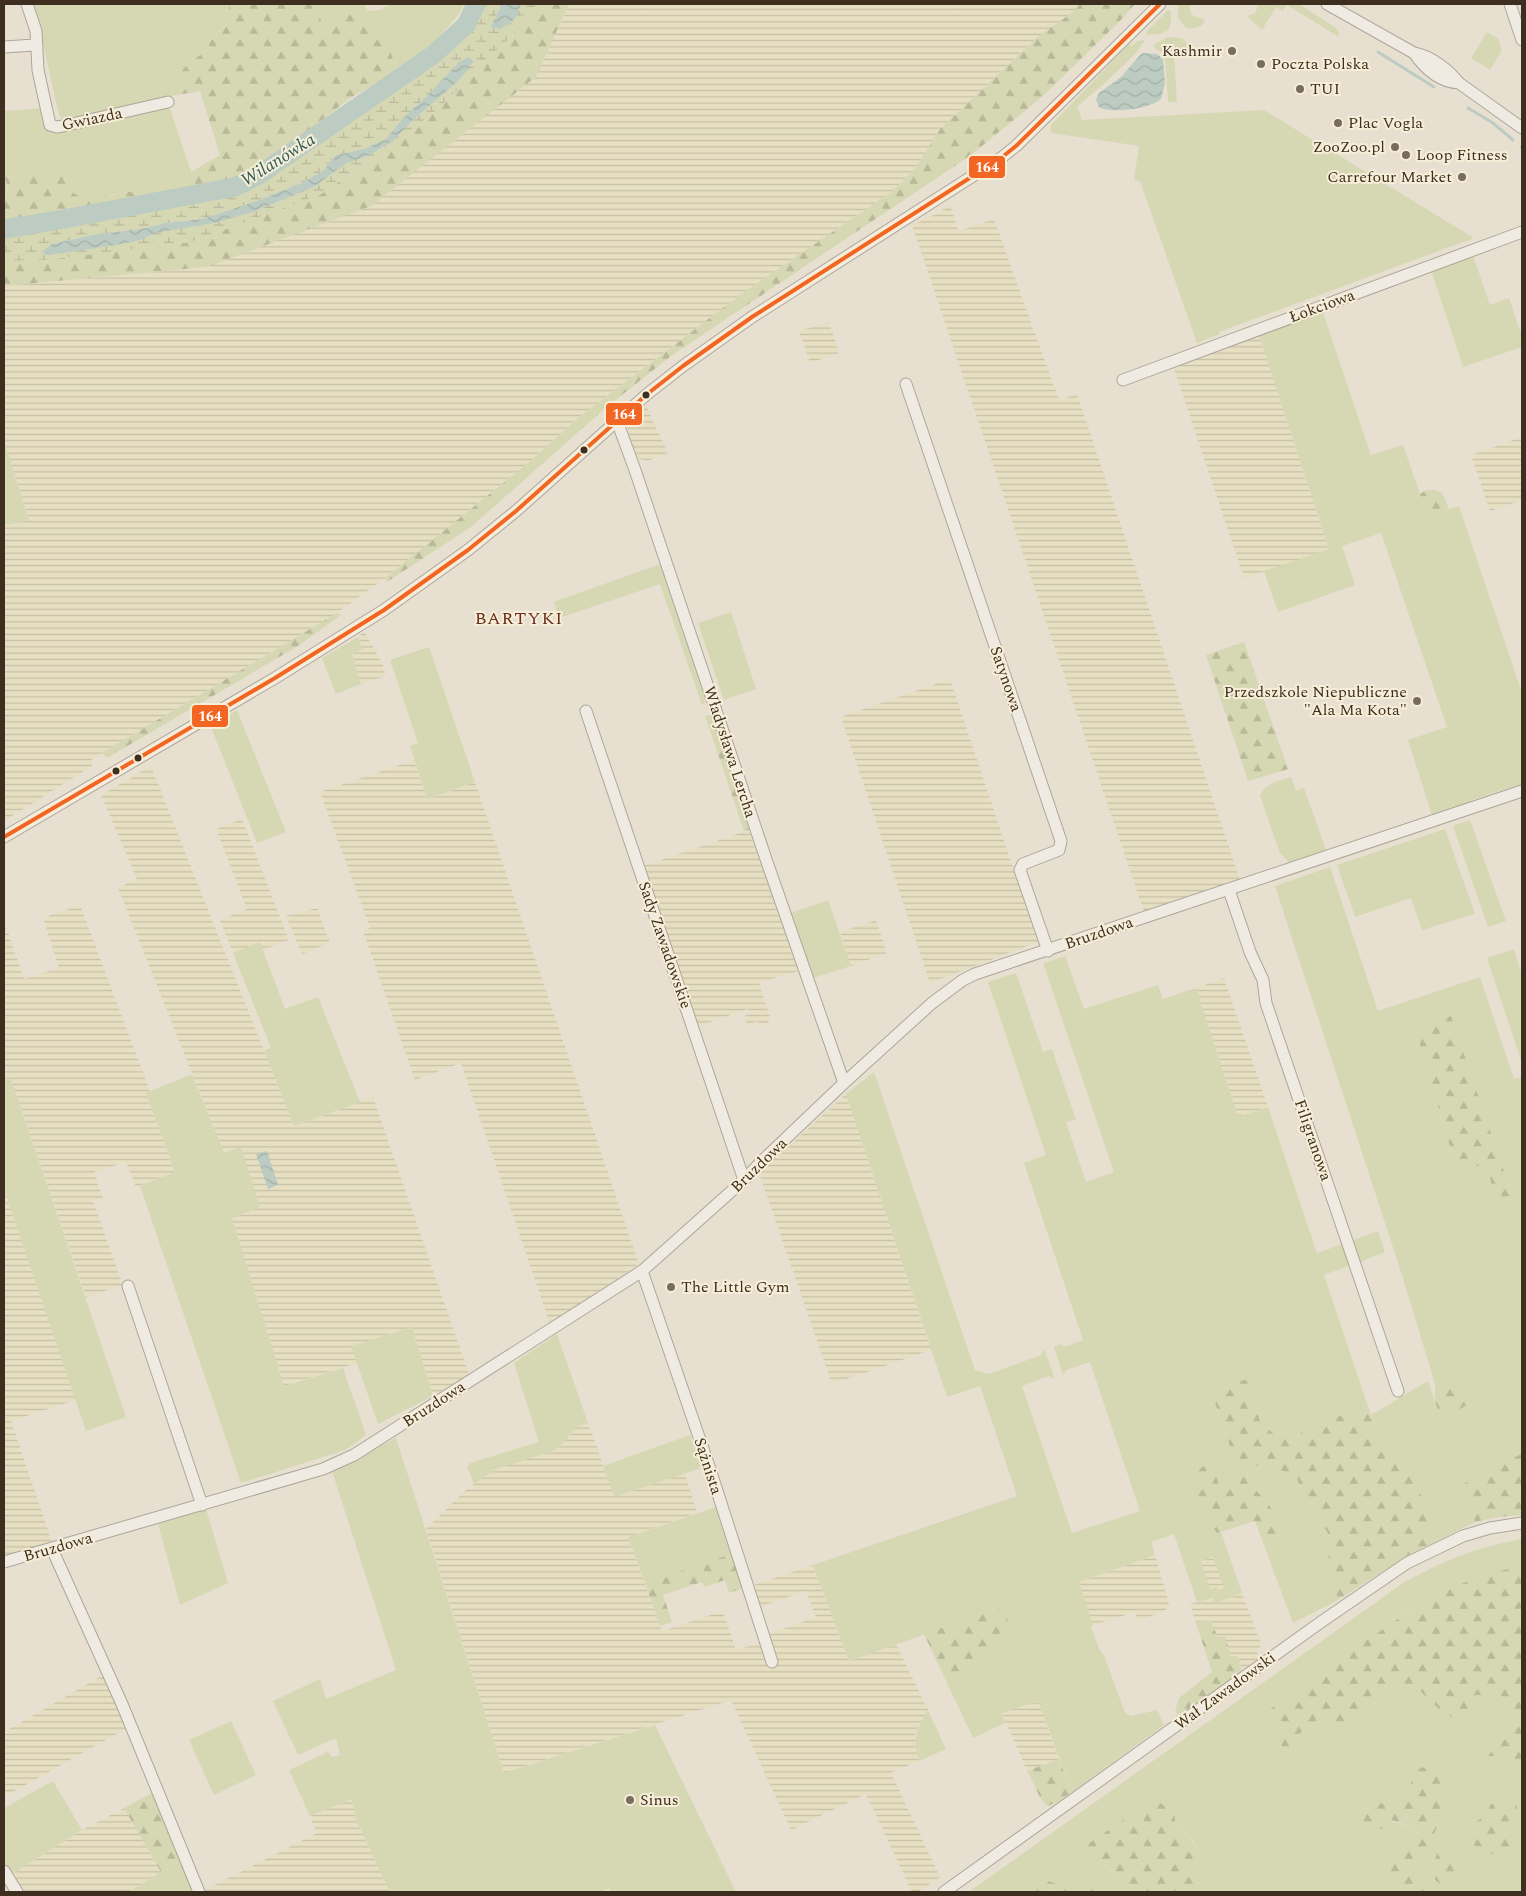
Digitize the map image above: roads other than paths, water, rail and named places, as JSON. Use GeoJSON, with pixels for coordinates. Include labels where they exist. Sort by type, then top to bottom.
{"type":"FeatureCollection","features":[{"type":"Feature","properties":{"kind":"street","name":"Gwiazda"},"geometry":{"type":"LineString","coordinates":[[27,4],[36,31],[35,45],[38,70],[49,122],[52,126],[63,126],[168,102]]}},
{"type":"Feature","properties":{"kind":"street"},"geometry":{"type":"LineString","coordinates":[[4,837],[275,678],[384,610],[468,550],[516,512],[655,388],[752,317],[1001,158],[1160,4]]}},
{"type":"Feature","properties":{"kind":"street"},"geometry":{"type":"LineString","coordinates":[[1327,4],[1414,53],[1424,67],[1448,82],[1459,83],[1522,128]]}},
{"type":"Feature","properties":{"kind":"street"},"geometry":{"type":"LineString","coordinates":[[1510,4],[1522,40]]}},
{"type":"Feature","properties":{"kind":"street"},"geometry":{"type":"LineString","coordinates":[[4,47],[35,45]]}},
{"type":"Feature","properties":{"kind":"street","name":"Łokciowa"},"geometry":{"type":"LineString","coordinates":[[1123,380],[1522,232]]}},
{"type":"Feature","properties":{"kind":"street","name":"Satynowa"},"geometry":{"type":"LineString","coordinates":[[906,384],[1061,841],[1059,850],[1023,864],[1020,870],[1048,951]]}},
{"type":"Feature","properties":{"kind":"street","name":"Władysława Lercha"},"geometry":{"type":"LineString","coordinates":[[617,421],[844,1083]]}},
{"type":"Feature","properties":{"kind":"street","name":"Sady Zawadowskie"},"geometry":{"type":"LineString","coordinates":[[586,710],[744,1180]]}},
{"type":"Feature","properties":{"kind":"street","name":"Bruzdowa"},"geometry":{"type":"LineString","coordinates":[[4,1562],[323,1469],[354,1455],[642,1271],[744,1180],[844,1083],[932,1003],[963,980],[975,974],[1522,791]]}},
{"type":"Feature","properties":{"kind":"street","name":"Filigranowa"},"geometry":{"type":"LineString","coordinates":[[1229,890],[1250,952],[1263,980],[1266,1003],[1398,1391]]}},
{"type":"Feature","properties":{"kind":"street","name":"Sążnista"},"geometry":{"type":"LineString","coordinates":[[642,1271],[711,1472],[772,1662]]}},
{"type":"Feature","properties":{"kind":"street"},"geometry":{"type":"LineString","coordinates":[[128,1286],[202,1505]]}},
{"type":"Feature","properties":{"kind":"street","name":"Wał Zawadowski"},"geometry":{"type":"LineString","coordinates":[[944,1892],[1321,1622],[1407,1563],[1472,1533],[1522,1523]]}},
{"type":"Feature","properties":{"kind":"street"},"geometry":{"type":"LineString","coordinates":[[52,1548],[122,1704],[199,1892]]}},
{"type":"Feature","properties":{"kind":"street"},"geometry":{"type":"LineString","coordinates":[[4,1871],[17,1892]]}},
{"type":"Feature","properties":{"kind":"water"},"geometry":{"type":"Polygon","coordinates":[[[502,4],[521,4],[515,19],[501,29],[490,28],[502,4]]]}},
{"type":"Feature","properties":{"kind":"water"},"geometry":{"type":"Polygon","coordinates":[[[1143,53],[1157,54],[1163,59],[1165,83],[1161,99],[1156,103],[1140,108],[1112,110],[1099,107],[1096,100],[1099,93],[1121,77],[1143,53]]]}},
{"type":"Feature","properties":{"kind":"water"},"geometry":{"type":"Polygon","coordinates":[[[469,57],[473,61],[468,70],[456,83],[413,120],[393,141],[368,156],[345,164],[314,187],[253,212],[214,223],[155,233],[141,240],[110,246],[49,255],[42,252],[52,244],[92,235],[202,219],[257,201],[301,183],[323,171],[336,155],[364,149],[386,139],[403,118],[459,62],[469,57]]]}},
{"type":"Feature","properties":{"kind":"water"},"geometry":{"type":"Polygon","coordinates":[[[267,1151],[278,1185],[268,1189],[256,1154],[267,1151]]]}},
{"type":"Feature","properties":{"kind":"waterway","name":"Wilanówka"},"geometry":{"type":"LineString","coordinates":[[4,229],[235,187],[259,175],[433,55],[466,25],[476,4]]}},
{"type":"Feature","properties":{"kind":"waterway"},"geometry":{"type":"LineString","coordinates":[[1378,52],[1434,87]]}},
{"type":"Feature","properties":{"kind":"waterway"},"geometry":{"type":"LineString","coordinates":[[1468,108],[1493,123],[1513,140]]}},
{"type":"Feature","properties":{"kind":"place","name":"Kashmir"},"geometry":{"type":"Point","coordinates":[1232,51]}},
{"type":"Feature","properties":{"kind":"place","name":"Poczta Polska"},"geometry":{"type":"Point","coordinates":[1261,64]}},
{"type":"Feature","properties":{"kind":"place","name":"TUI"},"geometry":{"type":"Point","coordinates":[1300,89]}},
{"type":"Feature","properties":{"kind":"place","name":"Plac Vogla"},"geometry":{"type":"Point","coordinates":[1338,123]}},
{"type":"Feature","properties":{"kind":"place","name":"ZooZoo.pl"},"geometry":{"type":"Point","coordinates":[1395,147]}},
{"type":"Feature","properties":{"kind":"place","name":"Loop Fitness"},"geometry":{"type":"Point","coordinates":[1406,155]}},
{"type":"Feature","properties":{"kind":"place","name":"Carrefour Market"},"geometry":{"type":"Point","coordinates":[1462,177]}},
{"type":"Feature","properties":{"kind":"place","name":"Przedszkole Niepubliczne \"Ala Ma Kota\""},"geometry":{"type":"Point","coordinates":[1417,701]}},
{"type":"Feature","properties":{"kind":"place","name":"The Little Gym"},"geometry":{"type":"Point","coordinates":[671,1287]}},
{"type":"Feature","properties":{"kind":"place","name":"Sinus"},"geometry":{"type":"Point","coordinates":[630,1800]}},
{"type":"Feature","properties":{"kind":"district","name":"BARTYKI"},"geometry":{"type":"Point","coordinates":[519,618]}}]}
